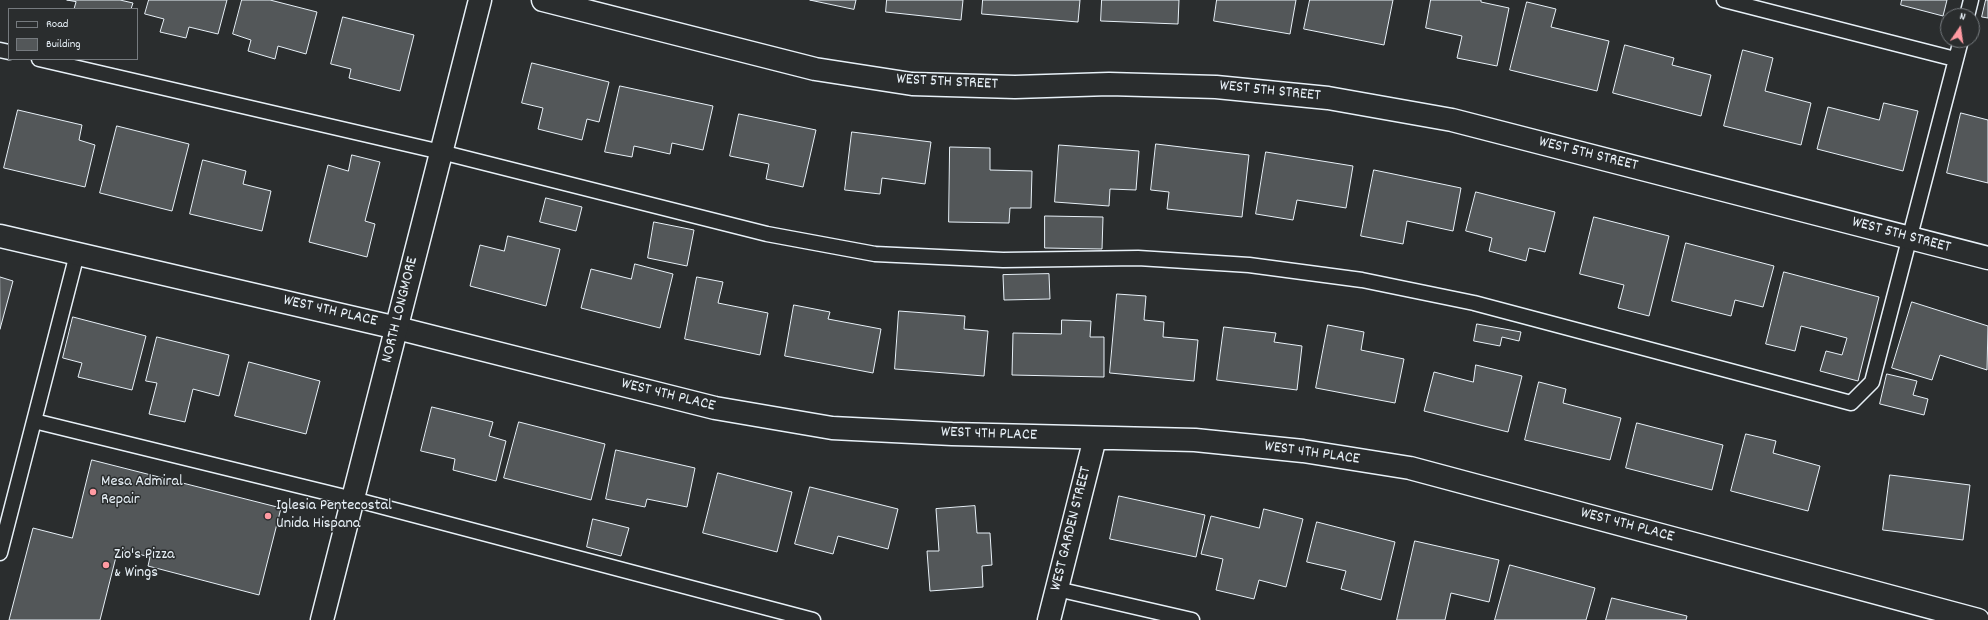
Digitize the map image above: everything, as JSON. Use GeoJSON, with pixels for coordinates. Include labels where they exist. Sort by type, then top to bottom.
{"type":"FeatureCollection","features":[{"type":"Feature","properties":{"kind":"street","name":"NORTH LONGMORE"},"geometry":{"type":"LineString","coordinates":[[322,620],[480,0]]}},
{"type":"Feature","properties":{"kind":"street","name":"WEST 5TH STREET"},"geometry":{"type":"LineString","coordinates":[[543,0],[815,69],[912,84],[1015,87],[1109,84],[1216,87],[1328,98],[1452,120],[1988,258]]}},
{"type":"Feature","properties":{"kind":"street","name":"WEST 4TH PLACE"},"geometry":{"type":"LineString","coordinates":[[0,236],[397,328],[715,408],[832,428],[952,434],[1195,440],[1303,451],[1410,468],[1978,620]]}},
{"type":"Feature","properties":{"kind":"street","name":"WEST GARDEN STREET"},"geometry":{"type":"LineString","coordinates":[[1049,620],[1095,438]]}},
{"type":"Feature","properties":{"kind":"lane"},"geometry":{"type":"LineString","coordinates":[[1724,0],[1955,60]]}},
{"type":"Feature","properties":{"kind":"lane"},"geometry":{"type":"LineString","coordinates":[[43,60],[441,152],[767,234],[875,254],[1003,260],[1138,258],[1249,265],[1362,280],[1474,303],[1850,403],[1872,382],[1958,48]]}},
{"type":"Feature","properties":{"kind":"lane"},"geometry":{"type":"LineString","coordinates":[[0,553],[76,254]]}},
{"type":"Feature","properties":{"kind":"lane"},"geometry":{"type":"LineString","coordinates":[[34,421],[353,499],[813,620]]}},
{"type":"Feature","properties":{"kind":"lane"},"geometry":{"type":"LineString","coordinates":[[1057,589],[1192,620]]}},
{"type":"Feature","properties":{"kind":"building"},"geometry":{"type":"Polygon","coordinates":[[[67,0],[120,0],[133,3],[131,8],[74,8],[76,2],[67,0]]]}},
{"type":"Feature","properties":{"kind":"building"},"geometry":{"type":"Polygon","coordinates":[[[149,0],[227,0],[218,34],[189,27],[186,38],[160,32],[164,19],[145,14],[149,0]]]}},
{"type":"Feature","properties":{"kind":"building"},"geometry":{"type":"Polygon","coordinates":[[[242,0],[270,0],[317,12],[306,54],[278,46],[275,59],[248,51],[251,40],[233,34],[242,0]]]}},
{"type":"Feature","properties":{"kind":"building"},"geometry":{"type":"Polygon","coordinates":[[[810,0],[856,0],[854,9],[810,0]]]}},
{"type":"Feature","properties":{"kind":"building"},"geometry":{"type":"Polygon","coordinates":[[[887,0],[963,0],[961,20],[886,12],[887,0]]]}},
{"type":"Feature","properties":{"kind":"building"},"geometry":{"type":"Polygon","coordinates":[[[983,0],[1080,0],[1078,22],[982,14],[983,0]]]}},
{"type":"Feature","properties":{"kind":"building"},"geometry":{"type":"Polygon","coordinates":[[[1102,0],[1179,0],[1178,24],[1101,21],[1102,0]]]}},
{"type":"Feature","properties":{"kind":"building"},"geometry":{"type":"Polygon","coordinates":[[[1217,0],[1296,0],[1290,34],[1214,21],[1217,0]]]}},
{"type":"Feature","properties":{"kind":"building"},"geometry":{"type":"Polygon","coordinates":[[[1310,0],[1393,0],[1384,45],[1304,29],[1310,0]]]}},
{"type":"Feature","properties":{"kind":"building"},"geometry":{"type":"Polygon","coordinates":[[[1431,0],[1481,0],[1481,2],[1509,8],[1497,66],[1457,58],[1462,36],[1426,28],[1431,0]]]}},
{"type":"Feature","properties":{"kind":"building"},"geometry":{"type":"Polygon","coordinates":[[[1902,0],[1947,0],[1945,8],[1940,8],[1940,15],[1901,5],[1902,0]]]}},
{"type":"Feature","properties":{"kind":"building"},"geometry":{"type":"Polygon","coordinates":[[[1986,0],[1988,0],[1988,18],[1982,17],[1986,0]]]}},
{"type":"Feature","properties":{"kind":"building"},"geometry":{"type":"Polygon","coordinates":[[[1527,2],[1556,9],[1551,27],[1609,41],[1597,91],[1510,70],[1527,2]]]}},
{"type":"Feature","properties":{"kind":"building"},"geometry":{"type":"Polygon","coordinates":[[[343,17],[414,35],[400,91],[349,78],[351,69],[331,64],[343,17]]]}},
{"type":"Feature","properties":{"kind":"building"},"geometry":{"type":"Polygon","coordinates":[[[1625,45],[1674,58],[1672,65],[1711,75],[1701,116],[1613,93],[1625,45]]]}},
{"type":"Feature","properties":{"kind":"building"},"geometry":{"type":"Polygon","coordinates":[[[1743,50],[1773,58],[1765,91],[1811,103],[1801,145],[1724,126],[1743,50]]]}},
{"type":"Feature","properties":{"kind":"building"},"geometry":{"type":"Polygon","coordinates":[[[532,63],[609,82],[599,122],[587,119],[582,140],[538,129],[543,108],[522,103],[532,63]]]}},
{"type":"Feature","properties":{"kind":"building"},"geometry":{"type":"Polygon","coordinates":[[[620,86],[713,106],[703,150],[672,143],[670,154],[634,146],[632,157],[605,152],[620,86]]]}},
{"type":"Feature","properties":{"kind":"building"},"geometry":{"type":"Polygon","coordinates":[[[1884,103],[1918,111],[1903,171],[1817,149],[1828,107],[1879,120],[1884,103]]]}},
{"type":"Feature","properties":{"kind":"building"},"geometry":{"type":"Polygon","coordinates":[[[18,110],[82,125],[79,140],[95,145],[85,187],[4,168],[18,110]]]}},
{"type":"Feature","properties":{"kind":"building"},"geometry":{"type":"Polygon","coordinates":[[[1961,113],[1988,120],[1988,183],[1947,173],[1961,113]]]}},
{"type":"Feature","properties":{"kind":"building"},"geometry":{"type":"Polygon","coordinates":[[[739,114],[816,130],[803,187],[766,179],[769,164],[730,156],[739,114]]]}},
{"type":"Feature","properties":{"kind":"building"},"geometry":{"type":"Polygon","coordinates":[[[117,126],[189,144],[172,211],[100,193],[117,126]]]}},
{"type":"Feature","properties":{"kind":"building"},"geometry":{"type":"Polygon","coordinates":[[[852,132],[931,142],[925,184],[882,178],[880,194],[845,190],[852,132]]]}},
{"type":"Feature","properties":{"kind":"building"},"geometry":{"type":"Polygon","coordinates":[[[1156,144],[1249,155],[1242,217],[1167,209],[1169,192],[1151,190],[1156,144]]]}},
{"type":"Feature","properties":{"kind":"building"},"geometry":{"type":"Polygon","coordinates":[[[1059,145],[1139,151],[1136,190],[1110,189],[1109,206],[1055,202],[1059,145]]]}},
{"type":"Feature","properties":{"kind":"building"},"geometry":{"type":"Polygon","coordinates":[[[950,147],[990,148],[990,170],[1032,171],[1031,208],[1010,208],[1009,223],[949,222],[950,147]]]}},
{"type":"Feature","properties":{"kind":"building"},"geometry":{"type":"Polygon","coordinates":[[[1266,152],[1353,166],[1346,208],[1297,200],[1293,220],[1256,214],[1266,152]]]}},
{"type":"Feature","properties":{"kind":"building"},"geometry":{"type":"Polygon","coordinates":[[[352,155],[380,162],[365,221],[375,224],[367,257],[309,242],[328,165],[348,171],[352,155]]]}},
{"type":"Feature","properties":{"kind":"building"},"geometry":{"type":"Polygon","coordinates":[[[203,160],[246,171],[243,184],[271,191],[262,231],[190,214],[203,160]]]}},
{"type":"Feature","properties":{"kind":"building"},"geometry":{"type":"Polygon","coordinates":[[[1374,170],[1461,188],[1453,231],[1407,221],[1403,244],[1361,236],[1374,170]]]}},
{"type":"Feature","properties":{"kind":"building"},"geometry":{"type":"Polygon","coordinates":[[[1476,192],[1555,212],[1545,252],[1529,248],[1526,261],[1489,251],[1492,238],[1466,231],[1476,192]]]}},
{"type":"Feature","properties":{"kind":"building"},"geometry":{"type":"Polygon","coordinates":[[[546,198],[582,207],[576,231],[540,222],[546,198]]]}},
{"type":"Feature","properties":{"kind":"building"},"geometry":{"type":"Polygon","coordinates":[[[1045,216],[1103,217],[1102,249],[1045,248],[1045,216]]]}},
{"type":"Feature","properties":{"kind":"building"},"geometry":{"type":"Polygon","coordinates":[[[1594,217],[1669,236],[1649,316],[1618,308],[1624,285],[1580,274],[1594,217]]]}},
{"type":"Feature","properties":{"kind":"building"},"geometry":{"type":"Polygon","coordinates":[[[654,222],[694,230],[687,266],[648,258],[654,222]]]}},
{"type":"Feature","properties":{"kind":"building"},"geometry":{"type":"Polygon","coordinates":[[[508,236],[560,249],[546,306],[470,286],[480,245],[504,251],[508,236]]]}},
{"type":"Feature","properties":{"kind":"building"},"geometry":{"type":"Polygon","coordinates":[[[1686,243],[1774,266],[1763,307],[1735,300],[1731,316],[1672,301],[1686,243]]]}},
{"type":"Feature","properties":{"kind":"building"},"geometry":{"type":"Polygon","coordinates":[[[635,264],[673,274],[660,328],[581,308],[591,269],[631,279],[635,264]]]}},
{"type":"Feature","properties":{"kind":"building"},"geometry":{"type":"Polygon","coordinates":[[[1784,272],[1879,297],[1858,381],[1820,371],[1826,351],[1842,355],[1847,338],[1801,326],[1795,351],[1766,344],[1784,272]]]}},
{"type":"Feature","properties":{"kind":"building"},"geometry":{"type":"Polygon","coordinates":[[[1049,274],[1050,299],[1004,300],[1003,275],[1049,274]]]}},
{"type":"Feature","properties":{"kind":"building"},"geometry":{"type":"Polygon","coordinates":[[[0,277],[13,281],[0,329],[0,277]]]}},
{"type":"Feature","properties":{"kind":"building"},"geometry":{"type":"Polygon","coordinates":[[[697,277],[723,282],[718,303],[768,313],[760,355],[685,339],[697,277]]]}},
{"type":"Feature","properties":{"kind":"building"},"geometry":{"type":"Polygon","coordinates":[[[1117,294],[1146,296],[1144,320],[1164,322],[1163,337],[1198,340],[1194,381],[1110,373],[1117,294]]]}},
{"type":"Feature","properties":{"kind":"building"},"geometry":{"type":"Polygon","coordinates":[[[1912,302],[1988,326],[1987,370],[1940,355],[1932,380],[1892,368],[1912,302]]]}},
{"type":"Feature","properties":{"kind":"building"},"geometry":{"type":"Polygon","coordinates":[[[794,305],[830,312],[828,319],[881,329],[873,373],[785,356],[794,305]]]}},
{"type":"Feature","properties":{"kind":"building"},"geometry":{"type":"Polygon","coordinates":[[[899,311],[965,316],[964,329],[988,331],[984,376],[895,369],[899,311]]]}},
{"type":"Feature","properties":{"kind":"building"},"geometry":{"type":"Polygon","coordinates":[[[73,317],[146,336],[132,390],[78,377],[82,363],[63,358],[73,317]]]}},
{"type":"Feature","properties":{"kind":"building"},"geometry":{"type":"Polygon","coordinates":[[[1062,320],[1091,321],[1090,337],[1104,337],[1104,377],[1012,375],[1013,333],[1061,334],[1062,320]]]}},
{"type":"Feature","properties":{"kind":"building"},"geometry":{"type":"Polygon","coordinates":[[[1477,324],[1521,332],[1519,341],[1502,337],[1500,346],[1474,341],[1477,324]]]}},
{"type":"Feature","properties":{"kind":"building"},"geometry":{"type":"Polygon","coordinates":[[[1328,325],[1364,332],[1361,350],[1404,359],[1395,403],[1316,388],[1328,325]]]}},
{"type":"Feature","properties":{"kind":"building"},"geometry":{"type":"Polygon","coordinates":[[[1224,327],[1276,333],[1274,342],[1302,346],[1297,390],[1217,380],[1224,327]]]}},
{"type":"Feature","properties":{"kind":"building"},"geometry":{"type":"Polygon","coordinates":[[[157,337],[229,355],[219,396],[193,389],[185,422],[149,414],[157,383],[146,381],[157,337]]]}},
{"type":"Feature","properties":{"kind":"building"},"geometry":{"type":"Polygon","coordinates":[[[249,362],[320,381],[306,434],[235,416],[249,362]]]}},
{"type":"Feature","properties":{"kind":"building"},"geometry":{"type":"Polygon","coordinates":[[[1476,365],[1522,376],[1508,432],[1424,411],[1434,372],[1473,382],[1476,365]]]}},
{"type":"Feature","properties":{"kind":"building"},"geometry":{"type":"Polygon","coordinates":[[[1887,374],[1917,381],[1913,395],[1928,399],[1924,415],[1880,404],[1887,374]]]}},
{"type":"Feature","properties":{"kind":"building"},"geometry":{"type":"Polygon","coordinates":[[[1539,382],[1566,389],[1563,403],[1621,418],[1610,460],[1525,440],[1539,382]]]}},
{"type":"Feature","properties":{"kind":"building"},"geometry":{"type":"Polygon","coordinates":[[[432,407],[493,422],[489,436],[506,441],[496,481],[453,470],[455,459],[421,451],[432,407]]]}},
{"type":"Feature","properties":{"kind":"building"},"geometry":{"type":"Polygon","coordinates":[[[519,422],[605,444],[591,500],[504,478],[519,422]]]}},
{"type":"Feature","properties":{"kind":"building"},"geometry":{"type":"Polygon","coordinates":[[[1637,423],[1723,445],[1712,490],[1626,468],[1637,423]]]}},
{"type":"Feature","properties":{"kind":"building"},"geometry":{"type":"Polygon","coordinates":[[[1746,434],[1776,441],[1773,453],[1820,466],[1808,511],[1731,491],[1746,434]]]}},
{"type":"Feature","properties":{"kind":"building"},"geometry":{"type":"Polygon","coordinates":[[[616,450],[695,468],[687,507],[647,499],[645,507],[606,499],[616,450]]]}},
{"type":"Feature","properties":{"kind":"building"},"geometry":{"type":"Polygon","coordinates":[[[92,460],[281,508],[259,595],[148,566],[150,557],[118,549],[100,620],[9,620],[33,528],[72,538],[92,460]]]}},
{"type":"Feature","properties":{"kind":"building"},"geometry":{"type":"Polygon","coordinates":[[[718,473],[792,492],[777,552],[703,533],[718,473]]]}},
{"type":"Feature","properties":{"kind":"building"},"geometry":{"type":"Polygon","coordinates":[[[1890,475],[1970,485],[1963,540],[1883,530],[1890,475]]]}},
{"type":"Feature","properties":{"kind":"building"},"geometry":{"type":"Polygon","coordinates":[[[810,487],[898,509],[888,549],[838,536],[833,554],[795,544],[810,487]]]}},
{"type":"Feature","properties":{"kind":"building"},"geometry":{"type":"Polygon","coordinates":[[[1119,496],[1205,515],[1196,557],[1110,539],[1119,496]]]}},
{"type":"Feature","properties":{"kind":"building"},"geometry":{"type":"Polygon","coordinates":[[[975,506],[977,533],[990,533],[992,565],[982,566],[983,587],[930,591],[927,551],[939,551],[936,509],[975,506]]]}},
{"type":"Feature","properties":{"kind":"building"},"geometry":{"type":"Polygon","coordinates":[[[1264,509],[1303,519],[1286,587],[1259,580],[1254,599],[1216,590],[1223,559],[1201,554],[1211,516],[1259,528],[1264,509]]]}},
{"type":"Feature","properties":{"kind":"building"},"geometry":{"type":"Polygon","coordinates":[[[593,519],[629,528],[621,556],[587,547],[593,519]]]}},
{"type":"Feature","properties":{"kind":"building"},"geometry":{"type":"Polygon","coordinates":[[[1317,522],[1395,542],[1381,600],[1341,589],[1346,571],[1307,562],[1317,522]]]}},
{"type":"Feature","properties":{"kind":"building"},"geometry":{"type":"Polygon","coordinates":[[[1415,541],[1499,560],[1489,602],[1451,593],[1445,620],[1397,620],[1415,541]]]}},
{"type":"Feature","properties":{"kind":"building"},"geometry":{"type":"Polygon","coordinates":[[[1510,565],[1595,588],[1586,620],[1495,620],[1510,565]]]}},
{"type":"Feature","properties":{"kind":"building"},"geometry":{"type":"Polygon","coordinates":[[[1612,598],[1687,616],[1686,620],[1606,620],[1612,598]]]}},
{"type":"Feature","properties":{"kind":"place","name":"Mesa Admiral Repair"},"geometry":{"type":"Point","coordinates":[93,492]}},
{"type":"Feature","properties":{"kind":"place","name":"Iglesia Pentecostal Unida Hispana"},"geometry":{"type":"Point","coordinates":[268,516]}},
{"type":"Feature","properties":{"kind":"place","name":"Zio's Pizza & Wings"},"geometry":{"type":"Point","coordinates":[106,565]}}]}
